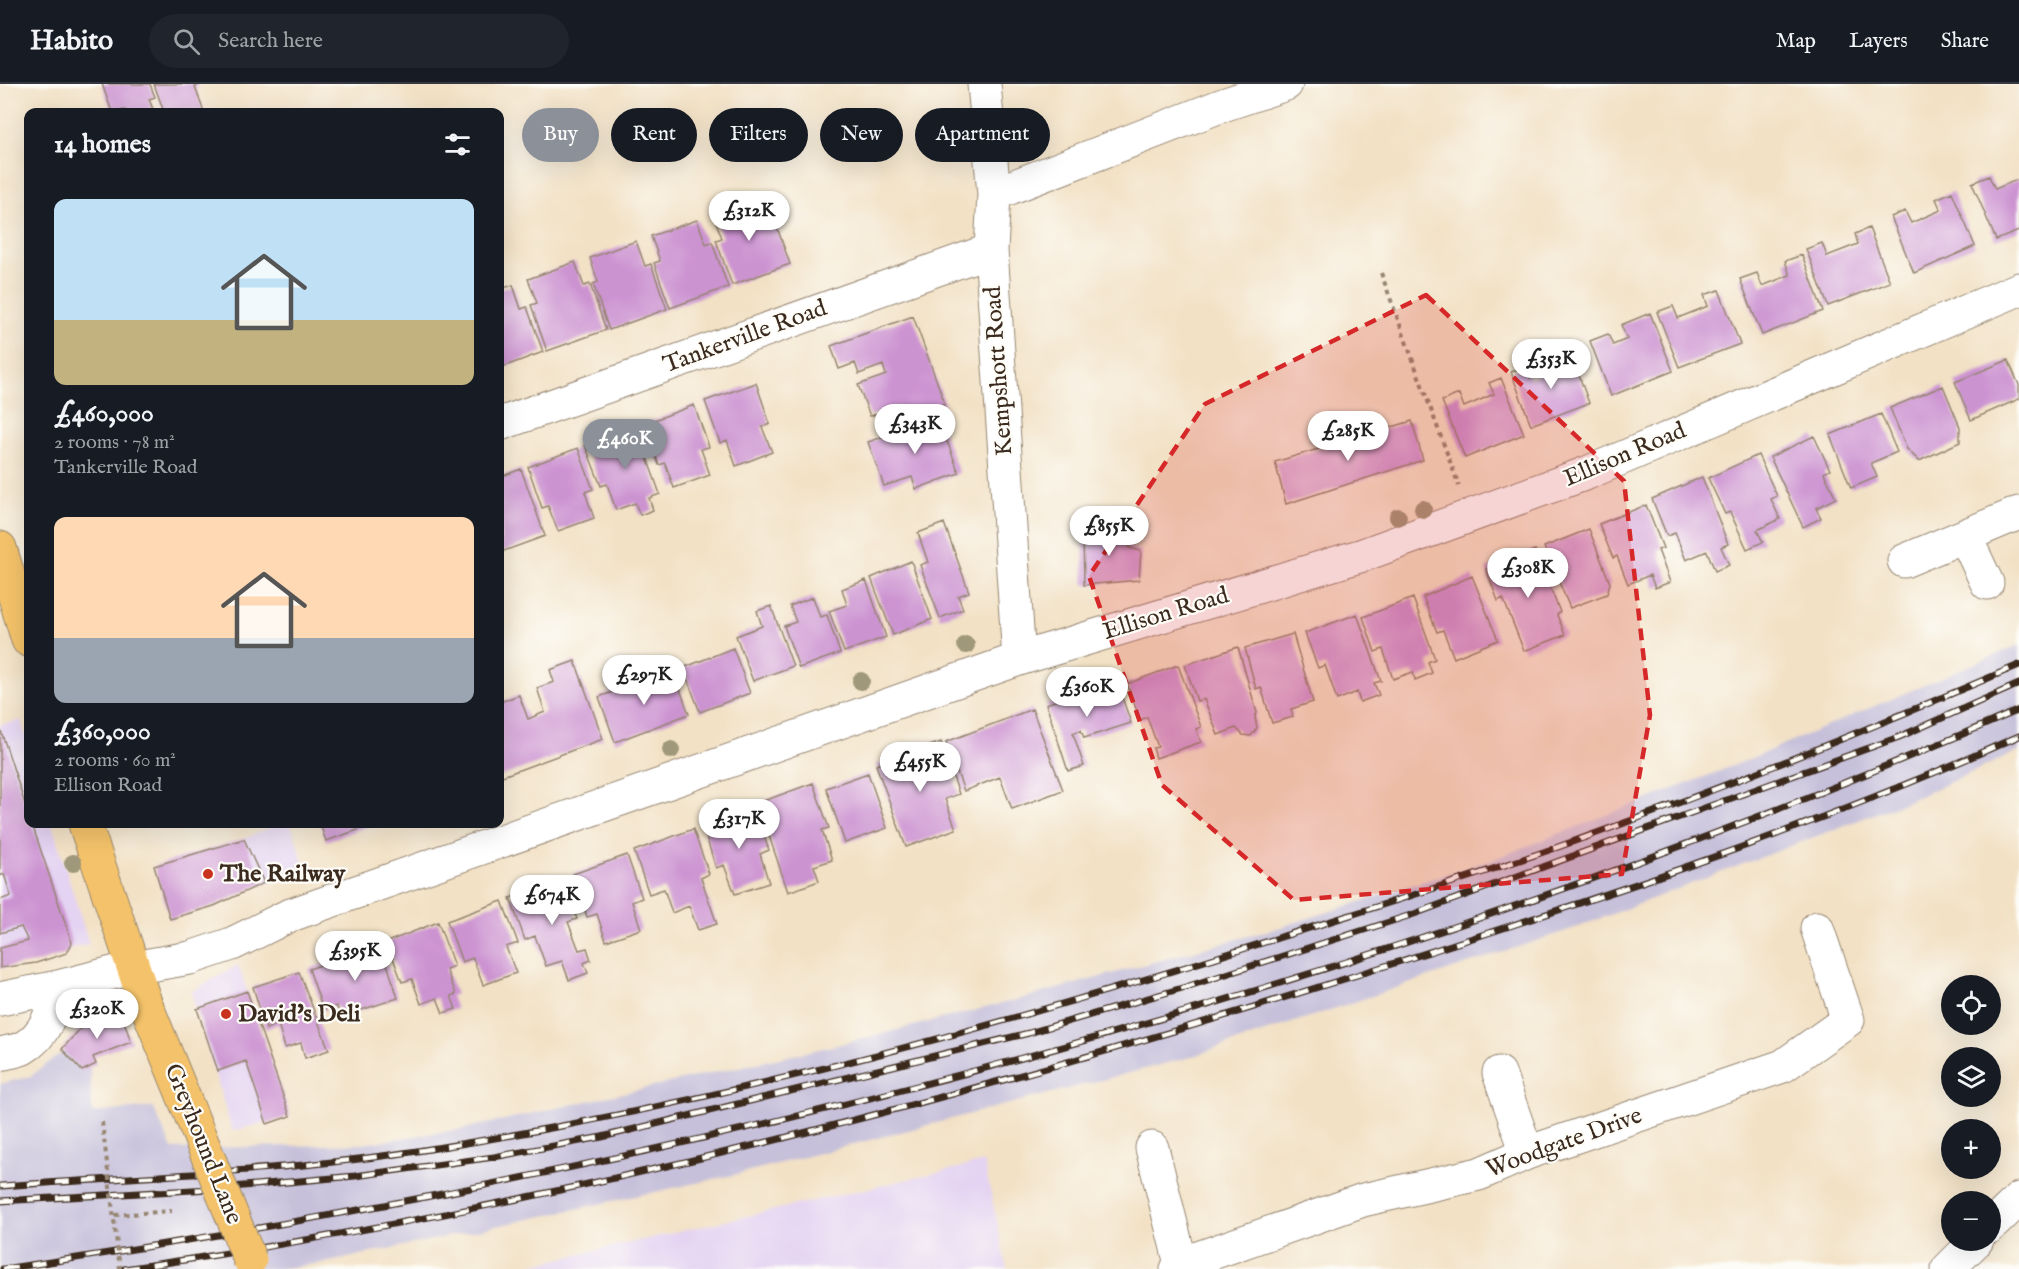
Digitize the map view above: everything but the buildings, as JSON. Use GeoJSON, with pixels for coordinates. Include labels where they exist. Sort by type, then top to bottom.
{"type":"FeatureCollection","features":[{"type":"Feature","properties":{"kind":"main road"},"geometry":{"type":"LineString","coordinates":[[0,548],[22,594],[24,609]]}},
{"type":"Feature","properties":{"kind":"main road","name":"Greyhound Lane"},"geometry":{"type":"LineString","coordinates":[[86,828],[132,968],[251,1265]]}},
{"type":"Feature","properties":{"kind":"street","name":"Kempshott Road"},"geometry":{"type":"LineString","coordinates":[[984,84],[994,194],[991,250],[1019,659]]}},
{"type":"Feature","properties":{"kind":"street"},"geometry":{"type":"LineString","coordinates":[[994,194],[1223,105],[1286,84]]}},
{"type":"Feature","properties":{"kind":"street","name":"Tankerville Road"},"geometry":{"type":"LineString","coordinates":[[504,423],[991,250]]}},
{"type":"Feature","properties":{"kind":"street","name":"Ellison Road"},"geometry":{"type":"LineString","coordinates":[[0,999],[55,988],[132,968],[190,958],[232,944],[288,916],[1019,659],[1363,555],[1587,472],[2019,289]]}},
{"type":"Feature","properties":{"kind":"street"},"geometry":{"type":"LineString","coordinates":[[1904,561],[2019,513]]}},
{"type":"Feature","properties":{"kind":"street"},"geometry":{"type":"LineString","coordinates":[[1965,536],[1987,583]]}},
{"type":"Feature","properties":{"kind":"street","name":"Woodgate Drive"},"geometry":{"type":"LineString","coordinates":[[1179,1266],[1363,1200],[1479,1174],[1527,1153],[1783,1066],[1848,1020],[1817,928]]}},
{"type":"Feature","properties":{"kind":"street"},"geometry":{"type":"LineString","coordinates":[[0,1054],[23,1048],[38,1034],[52,1013],[55,988]]}},
{"type":"Feature","properties":{"kind":"street"},"geometry":{"type":"LineString","coordinates":[[1499,1073],[1527,1153]]}},
{"type":"Feature","properties":{"kind":"street"},"geometry":{"type":"LineString","coordinates":[[1152,1148],[1179,1266]]}},
{"type":"Feature","properties":{"kind":"street"},"geometry":{"type":"LineString","coordinates":[[2001,1216],[2019,1199]]}},
{"type":"Feature","properties":{"kind":"street"},"geometry":{"type":"LineString","coordinates":[[1948,1269],[1966,1251]]}},
{"type":"Feature","properties":{"kind":"path"},"geometry":{"type":"LineString","coordinates":[[1381,273],[1463,495]]}},
{"type":"Feature","properties":{"kind":"path"},"geometry":{"type":"LineString","coordinates":[[102,1122],[120,1269]]}},
{"type":"Feature","properties":{"kind":"path"},"geometry":{"type":"LineString","coordinates":[[115,1215],[172,1211]]}},
{"type":"Feature","properties":{"kind":"highlighted area"},"geometry":{"type":"Polygon","coordinates":[[[1426,295],[1624,481],[1650,715],[1622,874],[1294,900],[1162,785],[1089,576],[1205,404],[1426,295]]]}},
{"type":"Feature","properties":{"kind":"shaded area"},"geometry":{"type":"Polygon","coordinates":[[[2019,645],[2019,751],[1906,802],[1578,927],[1187,1058],[738,1174],[329,1262],[278,1269],[0,1269],[0,1084],[31,1076],[64,1051],[82,1071],[90,1067],[92,1113],[153,1107],[172,1149],[362,1144],[463,1129],[837,1045],[1024,998],[1281,927],[1497,858],[1740,763],[2019,645]]]}},
{"type":"Feature","properties":{"kind":"shaded area"},"geometry":{"type":"Polygon","coordinates":[[[21,720],[24,730],[24,828],[53,828],[89,944],[0,964],[0,725],[21,720]]]}},
{"type":"Feature","properties":{"kind":"shaded area","name":"The Railway"},"geometry":{"type":"Polygon","coordinates":[[[269,828],[292,828],[305,869],[170,919],[154,866],[244,839],[269,828]]]}},
{"type":"Feature","properties":{"kind":"shaded area"},"geometry":{"type":"Polygon","coordinates":[[[238,965],[290,1116],[232,1131],[191,992],[238,965]]]}},
{"type":"Feature","properties":{"kind":"shaded area"},"geometry":{"type":"Polygon","coordinates":[[[984,1162],[1007,1269],[515,1269],[984,1162]]]}},
{"type":"Feature","properties":{"kind":"railway"},"geometry":{"type":"LineString","coordinates":[[0,1186],[269,1168],[377,1157],[646,1109],[858,1060],[964,1032],[1173,971],[1523,859],[1732,782],[2019,665]]}},
{"type":"Feature","properties":{"kind":"railway"},"geometry":{"type":"LineString","coordinates":[[0,1201],[210,1189],[355,1176],[494,1157],[602,1137],[1029,1033],[1189,986],[1414,914],[1899,737],[2019,684]]}},
{"type":"Feature","properties":{"kind":"railway"},"geometry":{"type":"LineString","coordinates":[[3,1269],[262,1227],[519,1178],[775,1121],[1029,1056],[1281,982],[1530,900],[1776,810],[2019,710]]}},
{"type":"Feature","properties":{"kind":"railway"},"geometry":{"type":"LineString","coordinates":[[124,1269],[437,1216],[592,1183],[900,1108],[1053,1066],[1357,975],[1692,865],[1857,804],[2019,736]]}},
{"type":"Feature","properties":{"kind":"place","name":"The Railway"},"geometry":{"type":"Point","coordinates":[208,874]}},
{"type":"Feature","properties":{"kind":"place","name":"David's Deli"},"geometry":{"type":"Point","coordinates":[226,1014]}}]}
